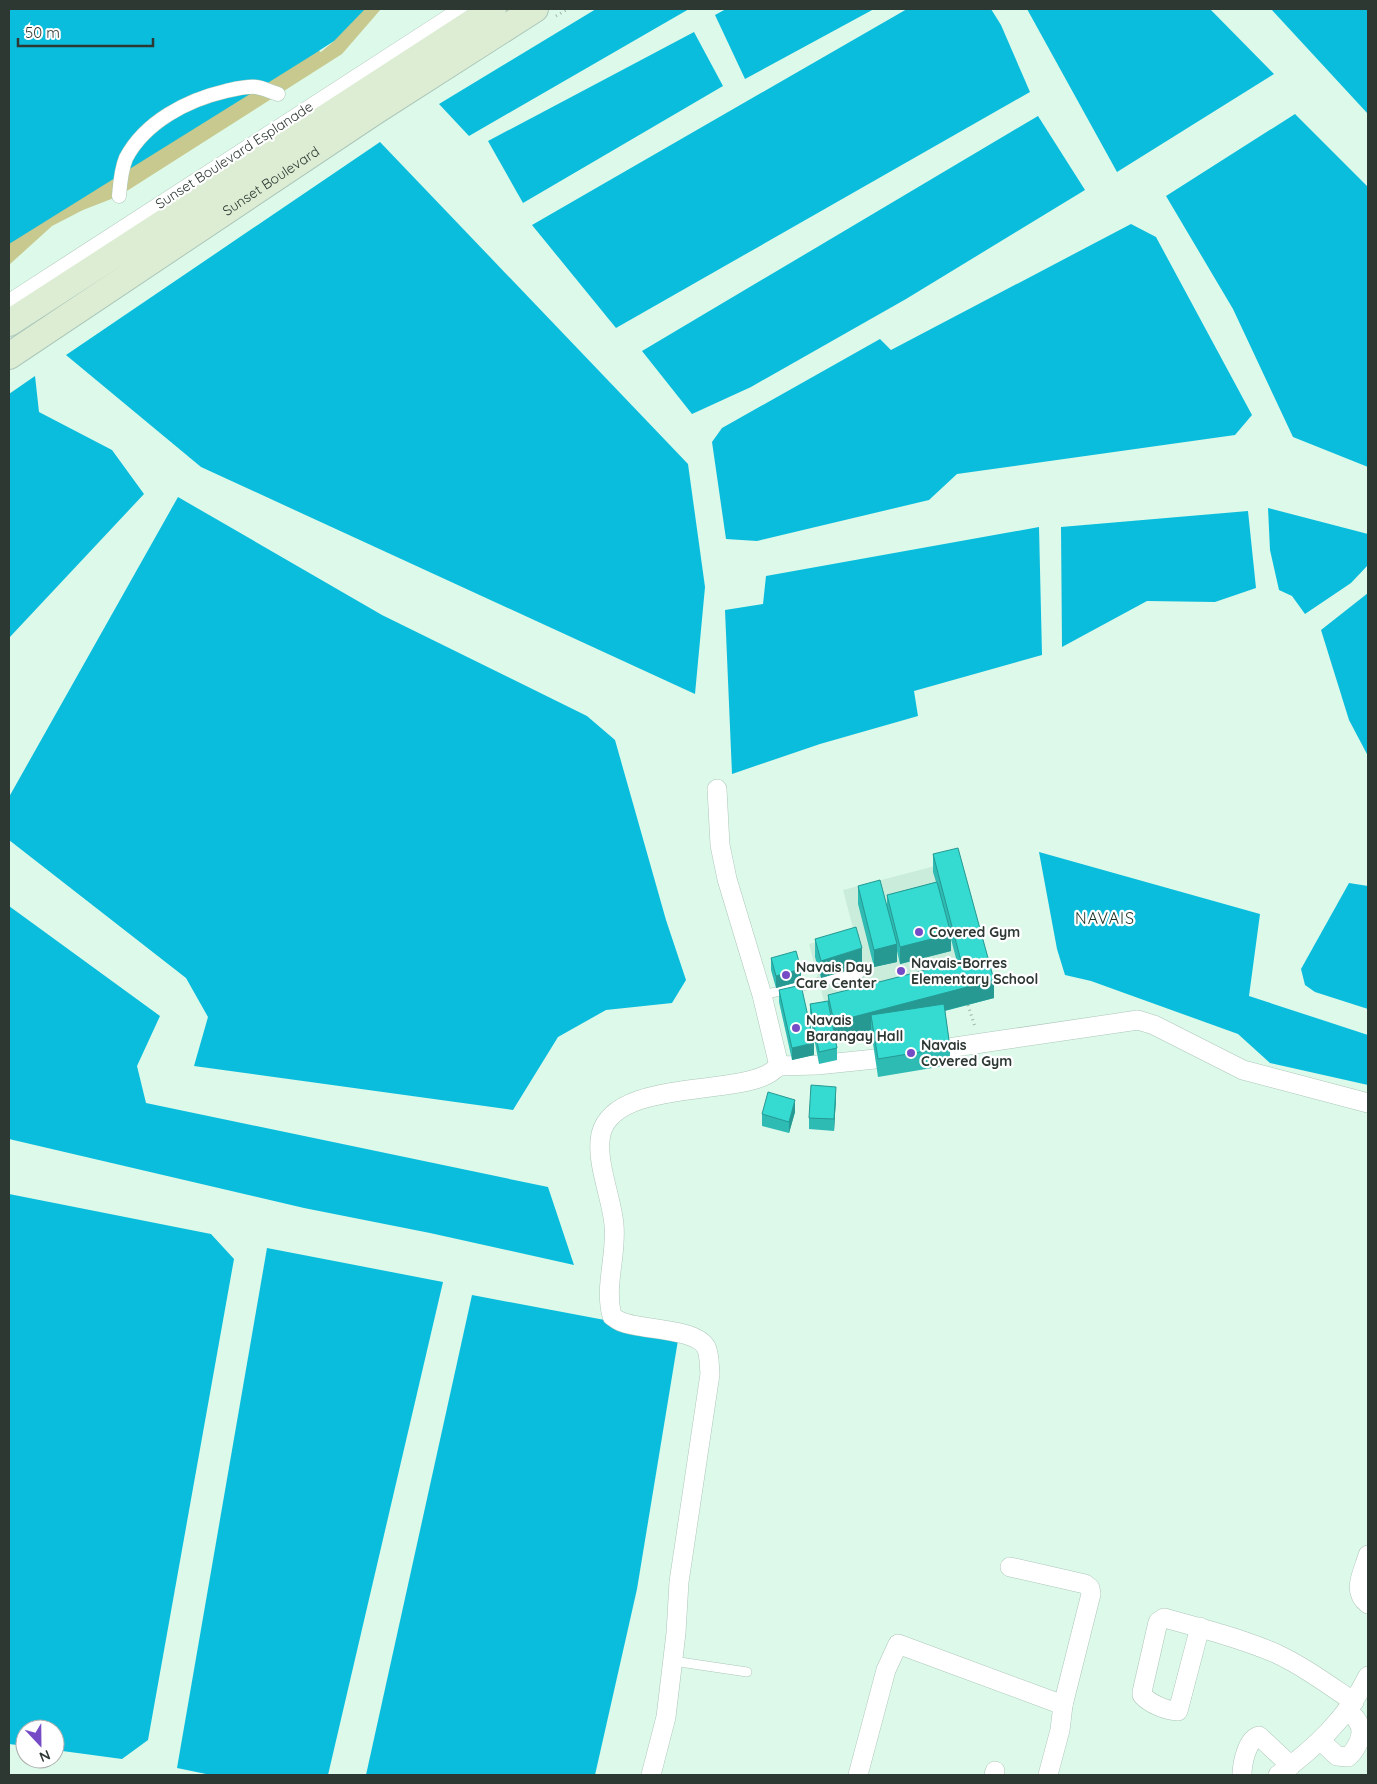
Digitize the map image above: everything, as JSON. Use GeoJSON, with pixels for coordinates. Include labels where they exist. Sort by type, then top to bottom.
{"type":"FeatureCollection","features":[{"type":"Feature","properties":{"kind":"main road","name":"Sunset Boulevard"},"geometry":{"type":"LineString","coordinates":[[9,323],[493,9]]}},
{"type":"Feature","properties":{"kind":"main road","name":"Sunset Boulevard"},"geometry":{"type":"LineString","coordinates":[[9,356],[366,118],[535,9]]}},
{"type":"Feature","properties":{"kind":"street","name":"Sunset Boulevard Esplanade"},"geometry":{"type":"LineString","coordinates":[[9,301],[460,9]]}},
{"type":"Feature","properties":{"kind":"street"},"geometry":{"type":"LineString","coordinates":[[119,196],[120,181],[126,160],[137,142],[147,131],[183,106],[208,95],[236,89],[255,87],[278,94]]}},
{"type":"Feature","properties":{"kind":"street"},"geometry":{"type":"LineString","coordinates":[[717,790],[720,845],[727,879],[762,995],[779,1066]]}},
{"type":"Feature","properties":{"kind":"street"},"geometry":{"type":"LineString","coordinates":[[948,1048],[1138,1020],[1154,1025],[1242,1070],[1368,1103]]}},
{"type":"Feature","properties":{"kind":"street"},"geometry":{"type":"LineString","coordinates":[[651,1775],[666,1717],[673,1661],[679,1582],[710,1374],[709,1358],[706,1347],[690,1336],[622,1322],[612,1316],[609,1304],[609,1291],[613,1264],[614,1226],[602,1164],[601,1135],[607,1120],[617,1111],[633,1102],[665,1094],[752,1079],[766,1075],[779,1066],[817,1065],[875,1058]]}},
{"type":"Feature","properties":{"kind":"street"},"geometry":{"type":"LineString","coordinates":[[1368,1555],[1358,1589],[1360,1597],[1368,1604]]}},
{"type":"Feature","properties":{"kind":"street"},"geometry":{"type":"LineString","coordinates":[[1010,1567],[1085,1584],[1090,1588],[1091,1594],[1062,1705],[1060,1730],[1048,1775]]}},
{"type":"Feature","properties":{"kind":"street"},"geometry":{"type":"LineString","coordinates":[[1200,1627],[1178,1711],[1173,1711],[1148,1701],[1142,1695],[1142,1692],[1158,1622],[1164,1618],[1200,1627],[1275,1654],[1313,1674],[1351,1706],[1360,1723],[1361,1733],[1356,1750],[1348,1757],[1337,1756],[1321,1740]]}},
{"type":"Feature","properties":{"kind":"street"},"geometry":{"type":"LineString","coordinates":[[858,1775],[886,1670],[898,1644],[1062,1705]]}},
{"type":"Feature","properties":{"kind":"street"},"geometry":{"type":"LineString","coordinates":[[1242,1775],[1243,1764],[1251,1741],[1259,1736],[1285,1771],[1321,1740],[1351,1706],[1368,1676]]}},
{"type":"Feature","properties":{"kind":"lane"},"geometry":{"type":"LineString","coordinates":[[762,995],[860,973]]}},
{"type":"Feature","properties":{"kind":"lane"},"geometry":{"type":"LineString","coordinates":[[673,1661],[747,1672]]}},
{"type":"Feature","properties":{"kind":"shaded area","name":"Navais-Borres Elementary School"},"geometry":{"type":"Polygon","coordinates":[[[958,860],[994,998],[834,1039],[809,944],[854,932],[843,890],[958,860]]]}},
{"type":"Feature","properties":{"kind":"green space"},"geometry":{"type":"Polygon","coordinates":[[[328,9],[381,9],[342,54],[119,196],[83,210],[52,226],[9,265],[9,222],[302,41],[321,52],[334,41],[328,9]]]}},
{"type":"Feature","properties":{"kind":"water"},"geometry":{"type":"Polygon","coordinates":[[[9,9],[365,9],[334,41],[9,244],[9,9]]]}},
{"type":"Feature","properties":{"kind":"water"},"geometry":{"type":"Polygon","coordinates":[[[596,9],[689,9],[469,136],[439,104],[596,9]]]}},
{"type":"Feature","properties":{"kind":"water"},"geometry":{"type":"Polygon","coordinates":[[[726,9],[874,9],[745,79],[715,15],[726,9]]]}},
{"type":"Feature","properties":{"kind":"water"},"geometry":{"type":"Polygon","coordinates":[[[907,9],[991,9],[1001,25],[1030,92],[616,328],[532,225],[907,9]]]}},
{"type":"Feature","properties":{"kind":"water"},"geometry":{"type":"Polygon","coordinates":[[[1027,9],[1210,9],[1274,74],[1117,172],[1027,9]]]}},
{"type":"Feature","properties":{"kind":"water"},"geometry":{"type":"Polygon","coordinates":[[[1271,9],[1368,9],[1368,114],[1271,9]]]}},
{"type":"Feature","properties":{"kind":"water"},"geometry":{"type":"Polygon","coordinates":[[[694,32],[723,86],[523,203],[488,141],[694,32]]]}},
{"type":"Feature","properties":{"kind":"water"},"geometry":{"type":"Polygon","coordinates":[[[1295,114],[1368,187],[1368,467],[1293,437],[1233,309],[1166,196],[1295,114]]]}},
{"type":"Feature","properties":{"kind":"water"},"geometry":{"type":"Polygon","coordinates":[[[1038,116],[1085,190],[906,299],[751,387],[692,414],[642,351],[1038,116]]]}},
{"type":"Feature","properties":{"kind":"water"},"geometry":{"type":"Polygon","coordinates":[[[380,142],[688,464],[705,587],[695,694],[201,467],[66,355],[380,142]]]}},
{"type":"Feature","properties":{"kind":"water"},"geometry":{"type":"Polygon","coordinates":[[[1131,224],[1156,237],[1252,415],[1235,435],[957,474],[929,500],[757,541],[726,539],[712,442],[722,428],[880,339],[891,350],[1131,224]]]}},
{"type":"Feature","properties":{"kind":"water"},"geometry":{"type":"Polygon","coordinates":[[[35,376],[39,412],[112,450],[144,494],[9,638],[9,394],[35,376]]]}},
{"type":"Feature","properties":{"kind":"water"},"geometry":{"type":"Polygon","coordinates":[[[178,497],[382,615],[587,716],[615,740],[666,920],[686,980],[672,1003],[606,1010],[558,1037],[513,1110],[194,1066],[208,1017],[186,978],[9,840],[9,797],[178,497]]]}},
{"type":"Feature","properties":{"kind":"water"},"geometry":{"type":"Polygon","coordinates":[[[1268,508],[1368,534],[1368,565],[1351,583],[1305,614],[1292,596],[1279,590],[1270,550],[1268,508]]]}},
{"type":"Feature","properties":{"kind":"water"},"geometry":{"type":"Polygon","coordinates":[[[1248,511],[1256,588],[1215,602],[1147,601],[1062,647],[1061,527],[1248,511]]]}},
{"type":"Feature","properties":{"kind":"water"},"geometry":{"type":"Polygon","coordinates":[[[1039,527],[1042,655],[914,691],[918,716],[820,744],[732,774],[725,610],[763,604],[766,576],[1039,527]]]}},
{"type":"Feature","properties":{"kind":"water"},"geometry":{"type":"Polygon","coordinates":[[[1368,593],[1368,756],[1349,720],[1321,630],[1368,593]]]}},
{"type":"Feature","properties":{"kind":"water"},"geometry":{"type":"Polygon","coordinates":[[[1039,852],[1260,914],[1249,996],[1368,1035],[1368,1085],[1270,1063],[1238,1034],[1091,981],[1065,975],[1057,949],[1039,852]]]}},
{"type":"Feature","properties":{"kind":"water"},"geometry":{"type":"Polygon","coordinates":[[[1349,883],[1368,886],[1368,1009],[1315,992],[1305,985],[1301,969],[1349,883]]]}},
{"type":"Feature","properties":{"kind":"water"},"geometry":{"type":"Polygon","coordinates":[[[9,906],[160,1016],[137,1066],[146,1103],[548,1187],[574,1265],[430,1233],[304,1208],[9,1139],[9,906]]]}},
{"type":"Feature","properties":{"kind":"water"},"geometry":{"type":"Polygon","coordinates":[[[9,1194],[211,1234],[234,1259],[148,1740],[122,1759],[65,1751],[65,1719],[15,1719],[15,1745],[9,1744],[9,1194]]]}},
{"type":"Feature","properties":{"kind":"water"},"geometry":{"type":"Polygon","coordinates":[[[267,1248],[443,1282],[328,1775],[211,1775],[177,1768],[267,1248]]]}},
{"type":"Feature","properties":{"kind":"water"},"geometry":{"type":"Polygon","coordinates":[[[472,1295],[679,1334],[637,1589],[595,1775],[366,1775],[472,1295]]]}},
{"type":"Feature","properties":{"kind":"building"},"geometry":{"type":"Polygon","coordinates":[[[958,848],[994,980],[834,1022],[828,995],[961,961],[933,854],[958,848]]]}},
{"type":"Feature","properties":{"kind":"building"},"geometry":{"type":"Polygon","coordinates":[[[880,880],[897,944],[874,950],[858,886],[880,880]]]}},
{"type":"Feature","properties":{"kind":"building","name":"Covered Gym"},"geometry":{"type":"Polygon","coordinates":[[[937,882],[951,934],[900,947],[887,895],[937,882]]]}},
{"type":"Feature","properties":{"kind":"building"},"geometry":{"type":"Polygon","coordinates":[[[856,927],[862,948],[821,961],[815,939],[856,927]]]}},
{"type":"Feature","properties":{"kind":"building"},"geometry":{"type":"Polygon","coordinates":[[[796,951],[801,969],[776,976],[771,958],[796,951]]]}},
{"type":"Feature","properties":{"kind":"building","name":"Navais Barangay Hall"},"geometry":{"type":"Polygon","coordinates":[[[801,985],[814,1043],[792,1048],[779,990],[801,985]]]}},
{"type":"Feature","properties":{"kind":"building"},"geometry":{"type":"Polygon","coordinates":[[[828,1001],[837,1048],[819,1052],[810,1004],[828,1001]]]}},
{"type":"Feature","properties":{"kind":"building"},"geometry":{"type":"Polygon","coordinates":[[[944,1004],[950,1047],[878,1059],[871,1015],[944,1004]]]}},
{"type":"Feature","properties":{"kind":"building"},"geometry":{"type":"Polygon","coordinates":[[[811,1085],[836,1087],[834,1119],[809,1118],[811,1085]]]}},
{"type":"Feature","properties":{"kind":"building"},"geometry":{"type":"Polygon","coordinates":[[[768,1092],[795,1100],[789,1122],[762,1114],[768,1092]]]}},
{"type":"Feature","properties":{"kind":"place","name":"Covered Gym"},"geometry":{"type":"Point","coordinates":[919,932]}},
{"type":"Feature","properties":{"kind":"place","name":"Navais-Borres Elementary School"},"geometry":{"type":"Point","coordinates":[901,971]}},
{"type":"Feature","properties":{"kind":"place","name":"Navais Day Care Center"},"geometry":{"type":"Point","coordinates":[786,975]}},
{"type":"Feature","properties":{"kind":"place","name":"Navais Barangay Hall"},"geometry":{"type":"Point","coordinates":[796,1028]}},
{"type":"Feature","properties":{"kind":"place","name":"Navais Covered Gym"},"geometry":{"type":"Point","coordinates":[911,1053]}},
{"type":"Feature","properties":{"kind":"district","name":"NAVAIS"},"geometry":{"type":"Point","coordinates":[1105,918]}}]}
